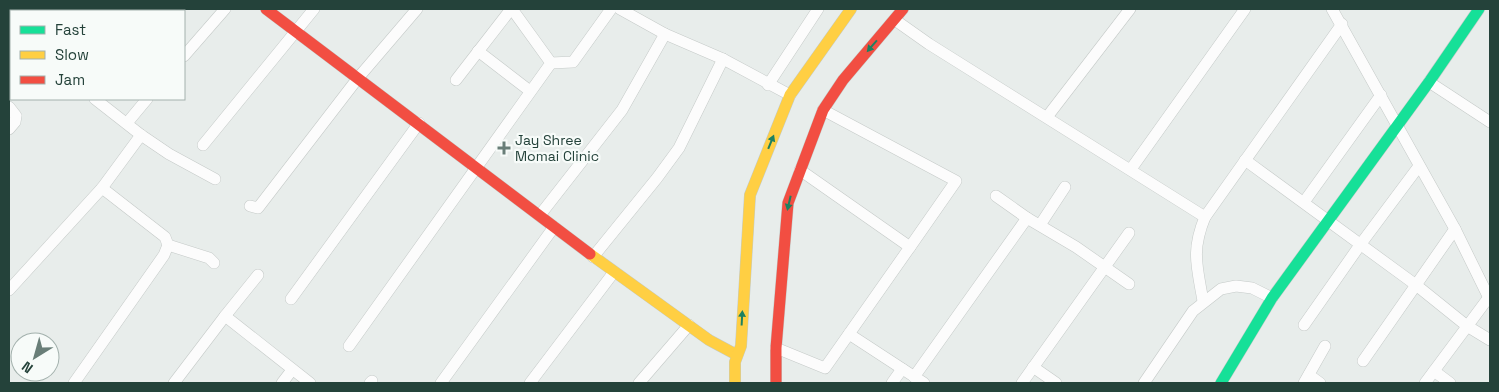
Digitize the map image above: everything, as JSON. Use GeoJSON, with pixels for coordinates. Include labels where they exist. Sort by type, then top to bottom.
{"type":"FeatureCollection","features":[{"type":"Feature","properties":{"kind":"main road"},"geometry":{"type":"LineString","coordinates":[[266,9],[540,214],[554,227],[614,272],[710,340],[739,351]]}},
{"type":"Feature","properties":{"kind":"main road"},"geometry":{"type":"LineString","coordinates":[[735,383],[735,362],[739,351],[750,195],[790,95],[851,9]]}},
{"type":"Feature","properties":{"kind":"main road"},"geometry":{"type":"LineString","coordinates":[[776,383],[777,371],[771,345],[788,203],[822,110],[843,80],[903,9]]}},
{"type":"Feature","properties":{"kind":"main road"},"geometry":{"type":"LineString","coordinates":[[1220,383],[1272,298],[1429,82],[1479,9]]}},
{"type":"Feature","properties":{"kind":"main road"},"geometry":{"type":"LineString","coordinates":[[739,351],[753,341]]}},
{"type":"Feature","properties":{"kind":"street"},"geometry":{"type":"LineString","coordinates":[[185,55],[225,9]]}},
{"type":"Feature","properties":{"kind":"street"},"geometry":{"type":"LineString","coordinates":[[203,145],[314,9]]}},
{"type":"Feature","properties":{"kind":"street"},"geometry":{"type":"LineString","coordinates":[[250,206],[258,208],[358,78],[417,9]]}},
{"type":"Feature","properties":{"kind":"street"},"geometry":{"type":"LineString","coordinates":[[456,80],[511,9],[551,63]]}},
{"type":"Feature","properties":{"kind":"street"},"geometry":{"type":"LineString","coordinates":[[551,63],[573,62],[611,9]]}},
{"type":"Feature","properties":{"kind":"street"},"geometry":{"type":"LineString","coordinates":[[620,9],[665,34],[723,59],[768,85],[790,95]]}},
{"type":"Feature","properties":{"kind":"street"},"geometry":{"type":"LineString","coordinates":[[768,85],[818,9]]}},
{"type":"Feature","properties":{"kind":"street"},"geometry":{"type":"LineString","coordinates":[[1047,118],[1130,9]]}},
{"type":"Feature","properties":{"kind":"street"},"geometry":{"type":"LineString","coordinates":[[1131,169],[1244,9]]}},
{"type":"Feature","properties":{"kind":"street"},"geometry":{"type":"LineString","coordinates":[[1332,9],[1455,229],[1490,298],[1425,383]]}},
{"type":"Feature","properties":{"kind":"street"},"geometry":{"type":"LineString","coordinates":[[895,20],[929,44],[1205,216]]}},
{"type":"Feature","properties":{"kind":"street"},"geometry":{"type":"LineString","coordinates":[[1204,301],[1196,246],[1198,232],[1205,216],[1342,24]]}},
{"type":"Feature","properties":{"kind":"street"},"geometry":{"type":"LineString","coordinates":[[540,214],[622,110],[665,34]]}},
{"type":"Feature","properties":{"kind":"street"},"geometry":{"type":"LineString","coordinates":[[478,51],[530,91]]}},
{"type":"Feature","properties":{"kind":"street"},"geometry":{"type":"LineString","coordinates":[[593,256],[657,178],[678,148],[723,59]]}},
{"type":"Feature","properties":{"kind":"street"},"geometry":{"type":"LineString","coordinates":[[349,346],[551,63]]}},
{"type":"Feature","properties":{"kind":"street"},"geometry":{"type":"LineString","coordinates":[[1429,82],[1490,122]]}},
{"type":"Feature","properties":{"kind":"street"},"geometry":{"type":"LineString","coordinates":[[1304,202],[1380,95]]}},
{"type":"Feature","properties":{"kind":"street"},"geometry":{"type":"LineString","coordinates":[[96,100],[169,154],[215,179]]}},
{"type":"Feature","properties":{"kind":"street"},"geometry":{"type":"LineString","coordinates":[[127,123],[146,100]]}},
{"type":"Feature","properties":{"kind":"street"},"geometry":{"type":"LineString","coordinates":[[9,107],[16,116],[9,129]]}},
{"type":"Feature","properties":{"kind":"street"},"geometry":{"type":"LineString","coordinates":[[771,345],[826,368],[956,181],[822,110]]}},
{"type":"Feature","properties":{"kind":"street"},"geometry":{"type":"LineString","coordinates":[[292,299],[419,123]]}},
{"type":"Feature","properties":{"kind":"street"},"geometry":{"type":"LineString","coordinates":[[9,290],[102,188],[141,135]]}},
{"type":"Feature","properties":{"kind":"street"},"geometry":{"type":"LineString","coordinates":[[1245,160],[1416,285],[1468,326],[1490,340]]}},
{"type":"Feature","properties":{"kind":"street"},"geometry":{"type":"LineString","coordinates":[[1304,325],[1360,245],[1419,166]]}},
{"type":"Feature","properties":{"kind":"street"},"geometry":{"type":"LineString","coordinates":[[800,170],[910,247]]}},
{"type":"Feature","properties":{"kind":"street"},"geometry":{"type":"LineString","coordinates":[[1040,225],[1065,187]]}},
{"type":"Feature","properties":{"kind":"street"},"geometry":{"type":"LineString","coordinates":[[74,383],[164,255],[168,245],[165,237],[102,188]]}},
{"type":"Feature","properties":{"kind":"street"},"geometry":{"type":"LineString","coordinates":[[996,196],[1129,284]]}},
{"type":"Feature","properties":{"kind":"street"},"geometry":{"type":"LineString","coordinates":[[849,334],[919,380],[1027,218]]}},
{"type":"Feature","properties":{"kind":"street"},"geometry":{"type":"LineString","coordinates":[[441,383],[554,227]]}},
{"type":"Feature","properties":{"kind":"street"},"geometry":{"type":"LineString","coordinates":[[1363,362],[1455,229]]}},
{"type":"Feature","properties":{"kind":"street"},"geometry":{"type":"LineString","coordinates":[[1022,383],[1128,233]]}},
{"type":"Feature","properties":{"kind":"street"},"geometry":{"type":"LineString","coordinates":[[168,245],[209,258],[214,263]]}},
{"type":"Feature","properties":{"kind":"street"},"geometry":{"type":"LineString","coordinates":[[530,383],[614,272]]}},
{"type":"Feature","properties":{"kind":"street"},"geometry":{"type":"LineString","coordinates":[[174,383],[224,316],[258,275]]}},
{"type":"Feature","properties":{"kind":"street"},"geometry":{"type":"LineString","coordinates":[[1144,383],[1193,311],[1221,289],[1236,286],[1252,288],[1272,298]]}},
{"type":"Feature","properties":{"kind":"street"},"geometry":{"type":"LineString","coordinates":[[224,316],[310,383]]}},
{"type":"Feature","properties":{"kind":"street"},"geometry":{"type":"LineString","coordinates":[[639,383],[689,325]]}},
{"type":"Feature","properties":{"kind":"street"},"geometry":{"type":"LineString","coordinates":[[1320,383],[1307,379],[1325,346]]}},
{"type":"Feature","properties":{"kind":"street"},"geometry":{"type":"LineString","coordinates":[[1034,368],[1056,383]]}},
{"type":"Feature","properties":{"kind":"street"},"geometry":{"type":"LineString","coordinates":[[892,383],[902,369]]}},
{"type":"Feature","properties":{"kind":"street"},"geometry":{"type":"LineString","coordinates":[[282,383],[292,370]]}},
{"type":"Feature","properties":{"kind":"street"},"geometry":{"type":"LineString","coordinates":[[1434,372],[1450,383]]}},
{"type":"Feature","properties":{"kind":"traffic: fast"},"geometry":{"type":"LineString","coordinates":[[1221,383],[1272,298],[1429,82],[1479,9]]}},
{"type":"Feature","properties":{"kind":"traffic: slow"},"geometry":{"type":"LineString","coordinates":[[735,383],[735,362],[741,346],[750,195],[790,95],[851,9]]}},
{"type":"Feature","properties":{"kind":"traffic: slow"},"geometry":{"type":"LineString","coordinates":[[590,254],[709,340],[737,355]]}},
{"type":"Feature","properties":{"kind":"traffic: jam"},"geometry":{"type":"LineString","coordinates":[[266,9],[590,254]]}},
{"type":"Feature","properties":{"kind":"traffic: jam"},"geometry":{"type":"LineString","coordinates":[[776,383],[776,348],[788,203],[823,110],[843,80],[903,9]]}},
{"type":"Feature","properties":{"kind":"place","name":"Jay Shree Momai Clinic"},"geometry":{"type":"Point","coordinates":[504,148]}}]}
